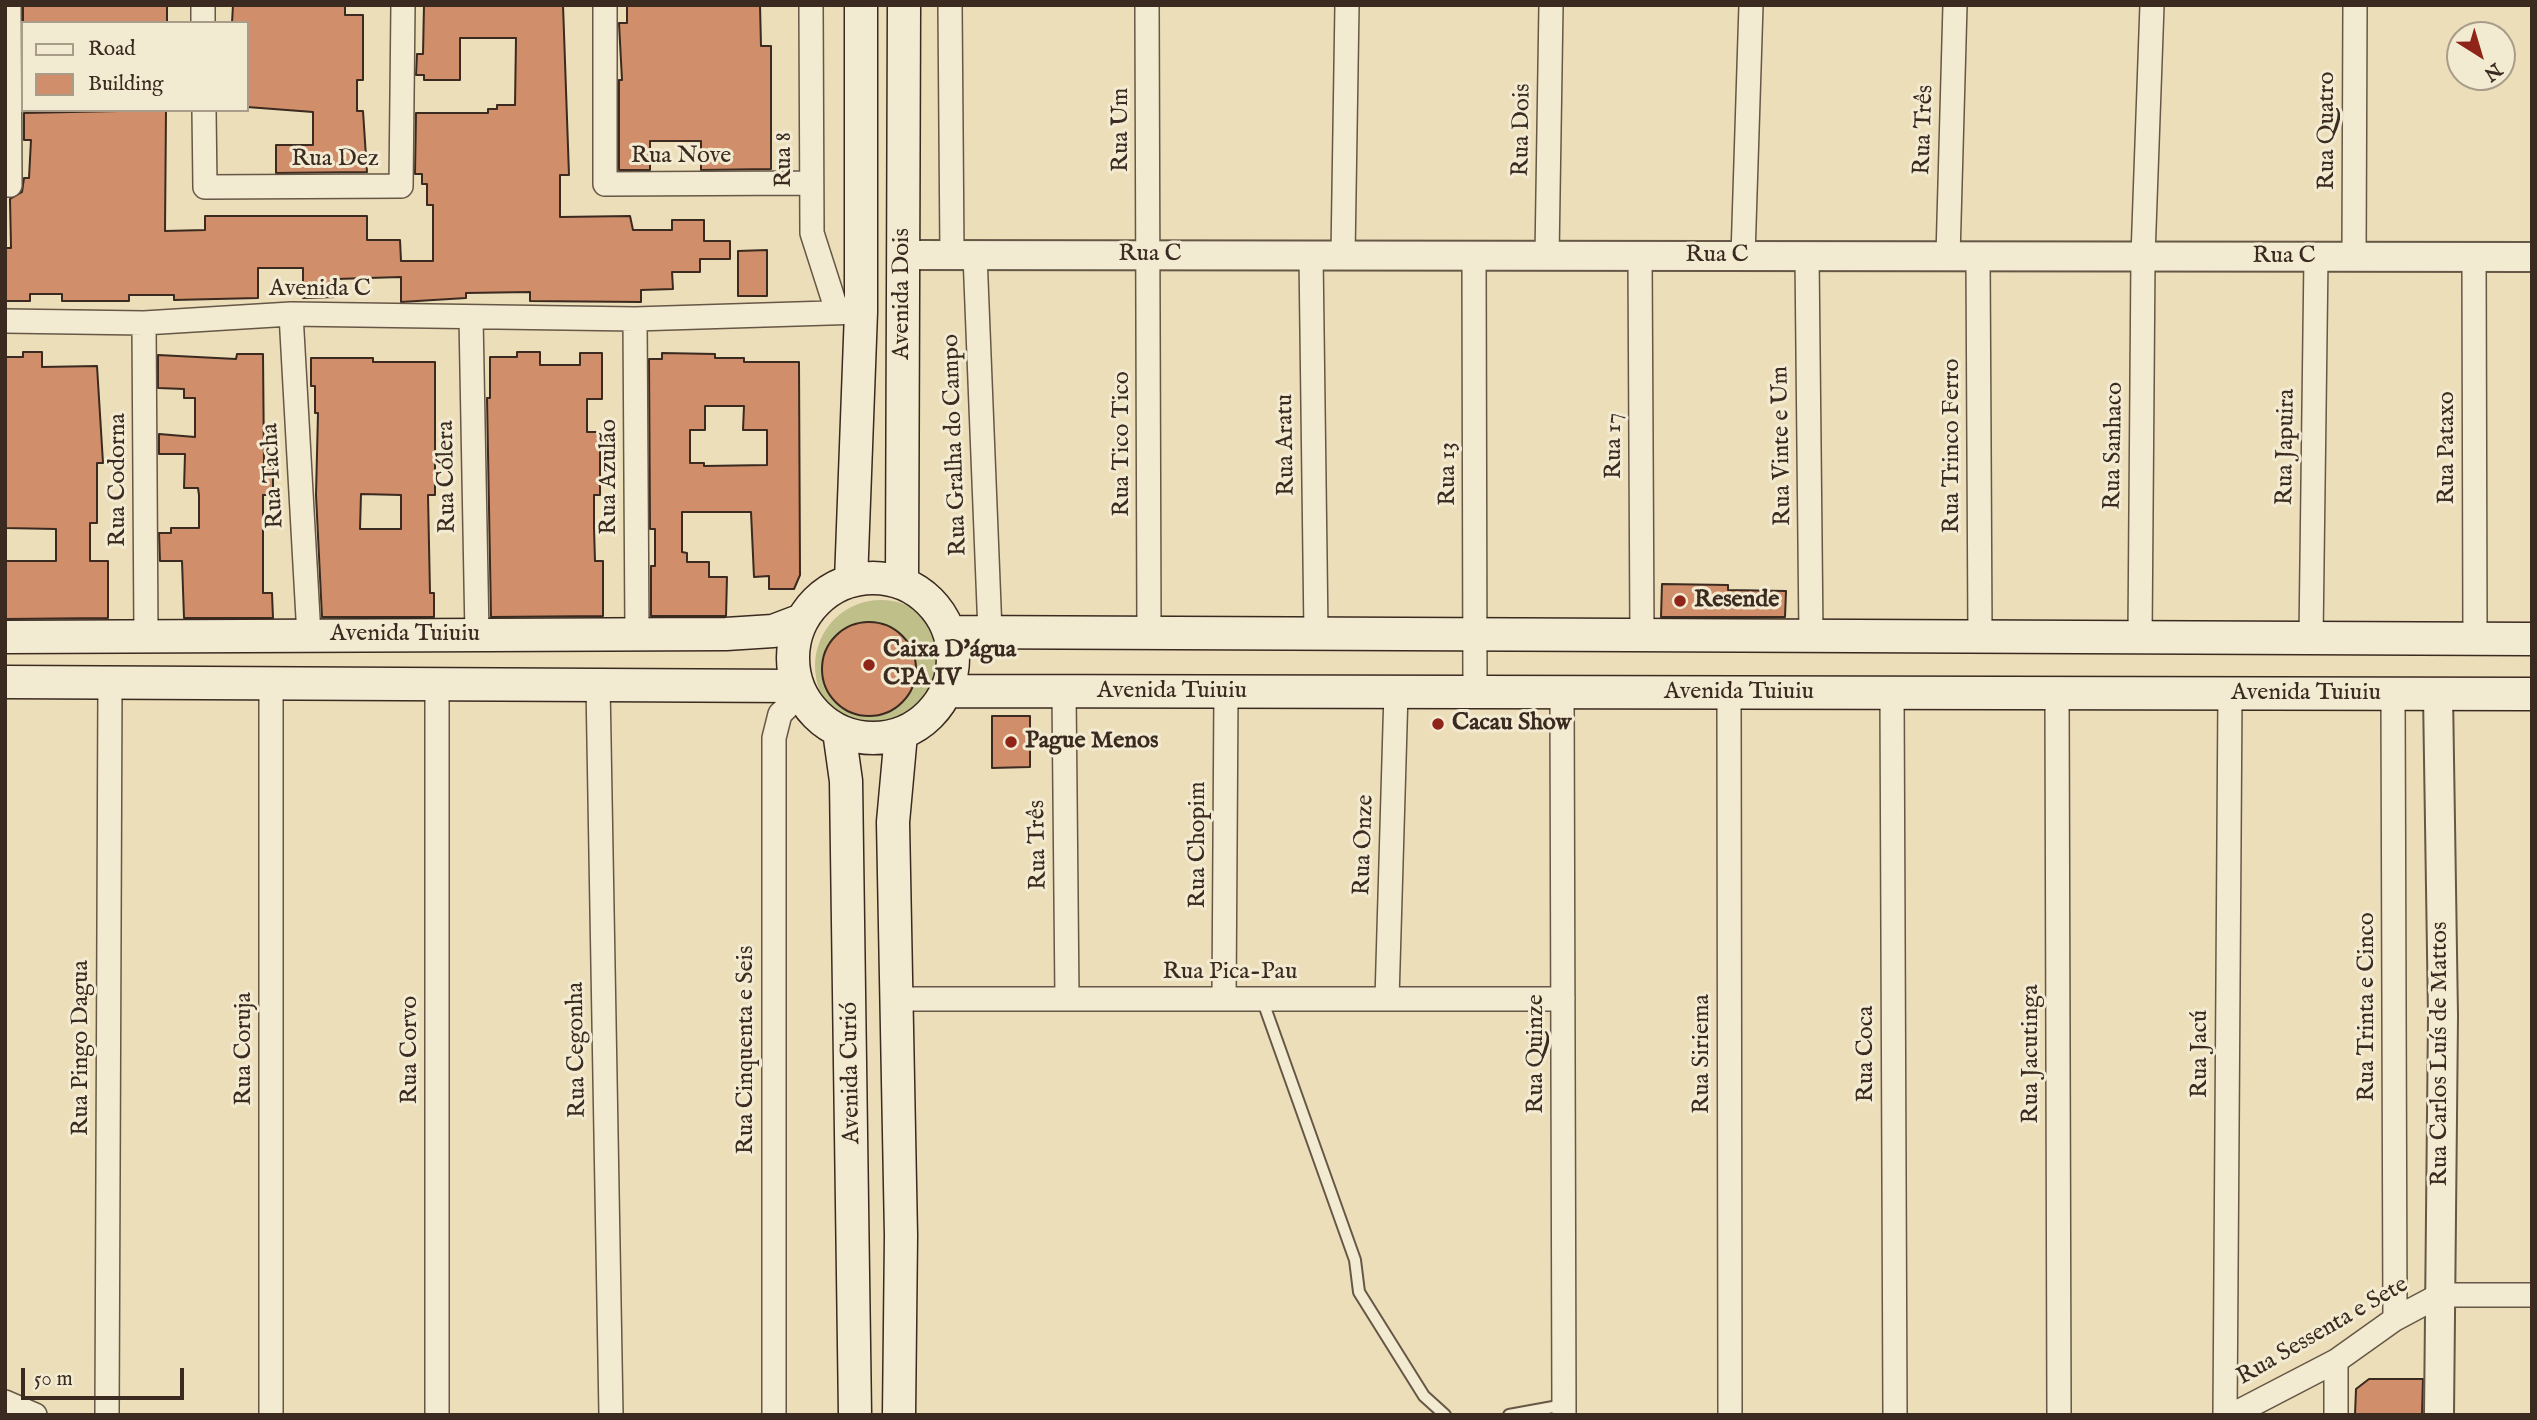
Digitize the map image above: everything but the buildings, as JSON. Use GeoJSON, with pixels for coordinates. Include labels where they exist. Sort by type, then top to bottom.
{"type":"FeatureCollection","features":[{"type":"Feature","properties":{"kind":"main road","name":"Avenida Dois"},"geometry":{"type":"LineString","coordinates":[[851,581],[849,312],[861,5]]}},
{"type":"Feature","properties":{"kind":"main road","name":"Avenida Dois"},"geometry":{"type":"LineString","coordinates":[[902,582],[904,5]]}},
{"type":"Feature","properties":{"kind":"main road"},"geometry":{"type":"LineString","coordinates":[[876,578],[902,582],[922,594],[939,611],[950,632],[954,652],[947,691],[935,709],[920,724],[901,734],[859,738],[839,731],[817,716],[799,690],[793,664],[794,641],[802,620],[815,603],[831,589],[851,581],[876,578]]}},
{"type":"Feature","properties":{"kind":"main road","name":"Avenida Tuiuiu"},"geometry":{"type":"LineString","coordinates":[[5,638],[773,631],[802,620]]}},
{"type":"Feature","properties":{"kind":"main road"},"geometry":{"type":"LineString","coordinates":[[950,632],[2532,639]]}},
{"type":"Feature","properties":{"kind":"main road","name":"Avenida Tuiuiu"},"geometry":{"type":"LineString","coordinates":[[5,682],[598,685],[799,690]]}},
{"type":"Feature","properties":{"kind":"main road","name":"Avenida Tuiuiu"},"geometry":{"type":"LineString","coordinates":[[947,691],[2532,694]]}},
{"type":"Feature","properties":{"kind":"main road","name":"Avenida Curió"},"geometry":{"type":"LineString","coordinates":[[839,731],[846,782],[855,1235],[855,1415]]}},
{"type":"Feature","properties":{"kind":"main road","name":"Avenida Curió"},"geometry":{"type":"LineString","coordinates":[[899,1415],[901,1236],[893,822],[901,734]]}},
{"type":"Feature","properties":{"kind":"street"},"geometry":{"type":"LineString","coordinates":[[5,185],[10,185],[9,5]]}},
{"type":"Feature","properties":{"kind":"street","name":"Rua Dez"},"geometry":{"type":"LineString","coordinates":[[204,112],[205,187],[401,186],[403,5]]}},
{"type":"Feature","properties":{"kind":"street","name":"Rua Nove"},"geometry":{"type":"LineString","coordinates":[[604,5],[605,184],[811,183]]}},
{"type":"Feature","properties":{"kind":"street","name":"Rua 8"},"geometry":{"type":"LineString","coordinates":[[811,5],[812,233],[849,312]]}},
{"type":"Feature","properties":{"kind":"street"},"geometry":{"type":"LineString","coordinates":[[950,5],[963,255]]}},
{"type":"Feature","properties":{"kind":"street","name":"Rua Um"},"geometry":{"type":"LineString","coordinates":[[1147,5],[1149,255]]}},
{"type":"Feature","properties":{"kind":"street"},"geometry":{"type":"LineString","coordinates":[[1343,256],[1347,5]]}},
{"type":"Feature","properties":{"kind":"street","name":"Rua Dois"},"geometry":{"type":"LineString","coordinates":[[1547,256],[1551,5]]}},
{"type":"Feature","properties":{"kind":"street"},"geometry":{"type":"LineString","coordinates":[[1744,256],[1751,5]]}},
{"type":"Feature","properties":{"kind":"street","name":"Rua Três"},"geometry":{"type":"LineString","coordinates":[[1948,256],[1955,5]]}},
{"type":"Feature","properties":{"kind":"street"},"geometry":{"type":"LineString","coordinates":[[2143,256],[2152,5]]}},
{"type":"Feature","properties":{"kind":"street","name":"Rua Quatro"},"geometry":{"type":"LineString","coordinates":[[2354,257],[2356,5]]}},
{"type":"Feature","properties":{"kind":"street","name":"Rua C"},"geometry":{"type":"LineString","coordinates":[[903,255],[2532,257]]}},
{"type":"Feature","properties":{"kind":"street","name":"Rua Gralha do Campo"},"geometry":{"type":"LineString","coordinates":[[963,255],[990,632]]}},
{"type":"Feature","properties":{"kind":"street","name":"Rua Tico Tico"},"geometry":{"type":"LineString","coordinates":[[1149,255],[1149,633]]}},
{"type":"Feature","properties":{"kind":"street","name":"Rua Aratu"},"geometry":{"type":"LineString","coordinates":[[1311,255],[1316,634]]}},
{"type":"Feature","properties":{"kind":"street","name":"Rua 13"},"geometry":{"type":"LineString","coordinates":[[1474,256],[1477,634],[1475,692]]}},
{"type":"Feature","properties":{"kind":"street","name":"Rua 17"},"geometry":{"type":"LineString","coordinates":[[1640,256],[1642,635]]}},
{"type":"Feature","properties":{"kind":"street","name":"Rua Vinte e Um"},"geometry":{"type":"LineString","coordinates":[[1807,256],[1811,636]]}},
{"type":"Feature","properties":{"kind":"street","name":"Rua Trinco Ferro"},"geometry":{"type":"LineString","coordinates":[[1978,256],[1980,636]]}},
{"type":"Feature","properties":{"kind":"street","name":"Rua Sanhaco"},"geometry":{"type":"LineString","coordinates":[[2140,637],[2143,256]]}},
{"type":"Feature","properties":{"kind":"street","name":"Rua Japuira"},"geometry":{"type":"LineString","coordinates":[[2311,638],[2316,257]]}},
{"type":"Feature","properties":{"kind":"street","name":"Rua Pataxo"},"geometry":{"type":"LineString","coordinates":[[2474,257],[2474,638]]}},
{"type":"Feature","properties":{"kind":"street"},"geometry":{"type":"LineString","coordinates":[[635,319],[849,312]]}},
{"type":"Feature","properties":{"kind":"street","name":"Avenida C"},"geometry":{"type":"LineString","coordinates":[[5,321],[144,323],[291,314],[635,319]]}},
{"type":"Feature","properties":{"kind":"street","name":"Rua Tacha"},"geometry":{"type":"LineString","coordinates":[[291,314],[309,636]]}},
{"type":"Feature","properties":{"kind":"street","name":"Rua Cólera"},"geometry":{"type":"LineString","coordinates":[[471,317],[477,635]]}},
{"type":"Feature","properties":{"kind":"street","name":"Rua Azulão"},"geometry":{"type":"LineString","coordinates":[[635,319],[637,634]]}},
{"type":"Feature","properties":{"kind":"street","name":"Rua Codorna"},"geometry":{"type":"LineString","coordinates":[[144,323],[146,637]]}},
{"type":"Feature","properties":{"kind":"street","name":"Rua Pingo Dagua"},"geometry":{"type":"LineString","coordinates":[[107,1415],[110,682]]}},
{"type":"Feature","properties":{"kind":"street","name":"Rua Coruja"},"geometry":{"type":"LineString","coordinates":[[271,683],[271,1415]]}},
{"type":"Feature","properties":{"kind":"street","name":"Rua Corvo"},"geometry":{"type":"LineString","coordinates":[[437,684],[437,1415]]}},
{"type":"Feature","properties":{"kind":"street","name":"Rua Cegonha"},"geometry":{"type":"LineString","coordinates":[[598,685],[611,1415]]}},
{"type":"Feature","properties":{"kind":"street","name":"Rua Cinquenta e Seis"},"geometry":{"type":"LineString","coordinates":[[774,1415],[774,738],[780,714],[799,690]]}},
{"type":"Feature","properties":{"kind":"street","name":"Rua Três"},"geometry":{"type":"LineString","coordinates":[[1064,692],[1068,999]]}},
{"type":"Feature","properties":{"kind":"street","name":"Rua Chopim"},"geometry":{"type":"LineString","coordinates":[[1224,999],[1226,692]]}},
{"type":"Feature","properties":{"kind":"street","name":"Rua Onze"},"geometry":{"type":"LineString","coordinates":[[1387,999],[1396,692]]}},
{"type":"Feature","properties":{"kind":"street","name":"Rua Quinze"},"geometry":{"type":"LineString","coordinates":[[1562,693],[1564,1410]]}},
{"type":"Feature","properties":{"kind":"street","name":"Rua Siriema"},"geometry":{"type":"LineString","coordinates":[[1729,693],[1730,1415]]}},
{"type":"Feature","properties":{"kind":"street","name":"Rua Coca"},"geometry":{"type":"LineString","coordinates":[[1892,693],[1895,1415]]}},
{"type":"Feature","properties":{"kind":"street","name":"Rua Jacutinga"},"geometry":{"type":"LineString","coordinates":[[2057,693],[2059,1415]]}},
{"type":"Feature","properties":{"kind":"street","name":"Rua Jacú"},"geometry":{"type":"LineString","coordinates":[[2225,1415],[2230,694]]}},
{"type":"Feature","properties":{"kind":"street","name":"Rua Trinta e Cinco"},"geometry":{"type":"LineString","coordinates":[[2393,694],[2395,1320]]}},
{"type":"Feature","properties":{"kind":"street","name":"Rua Carlos Luís de Mattos"},"geometry":{"type":"LineString","coordinates":[[2438,694],[2443,1016],[2439,1415]]}},
{"type":"Feature","properties":{"kind":"street","name":"Rua Pica-Pau"},"geometry":{"type":"LineString","coordinates":[[897,999],[1563,999]]}},
{"type":"Feature","properties":{"kind":"street"},"geometry":{"type":"LineString","coordinates":[[2440,1295],[2532,1295]]}},
{"type":"Feature","properties":{"kind":"street","name":"Rua Sessenta e Sete"},"geometry":{"type":"LineString","coordinates":[[2232,1415],[2336,1360],[2395,1320],[2440,1295]]}},
{"type":"Feature","properties":{"kind":"street"},"geometry":{"type":"LineString","coordinates":[[2336,1360],[2336,1415]]}},
{"type":"Feature","properties":{"kind":"street"},"geometry":{"type":"LineString","coordinates":[[5,1402],[35,1415]]}},
{"type":"Feature","properties":{"kind":"lane"},"geometry":{"type":"LineString","coordinates":[[1262,999],[1355,1260],[1359,1292],[1424,1396],[1445,1415]]}},
{"type":"Feature","properties":{"kind":"lane"},"geometry":{"type":"LineString","coordinates":[[1509,1415],[1564,1410]]}},
{"type":"Feature","properties":{"kind":"green space"},"geometry":{"type":"Polygon","coordinates":[[[881,600],[906,605],[928,619],[942,641],[947,666],[942,691],[928,713],[906,727],[881,732],[856,727],[834,713],[820,691],[815,666],[820,641],[834,619],[856,605],[881,600]]]}},
{"type":"Feature","properties":{"kind":"place","name":"Resende"},"geometry":{"type":"Point","coordinates":[1680,601]}},
{"type":"Feature","properties":{"kind":"place","name":"Caixa D'água CPA IV"},"geometry":{"type":"Point","coordinates":[869,665]}},
{"type":"Feature","properties":{"kind":"place","name":"Cacau Show"},"geometry":{"type":"Point","coordinates":[1438,724]}},
{"type":"Feature","properties":{"kind":"place","name":"Pague Menos"},"geometry":{"type":"Point","coordinates":[1011,742]}}]}
